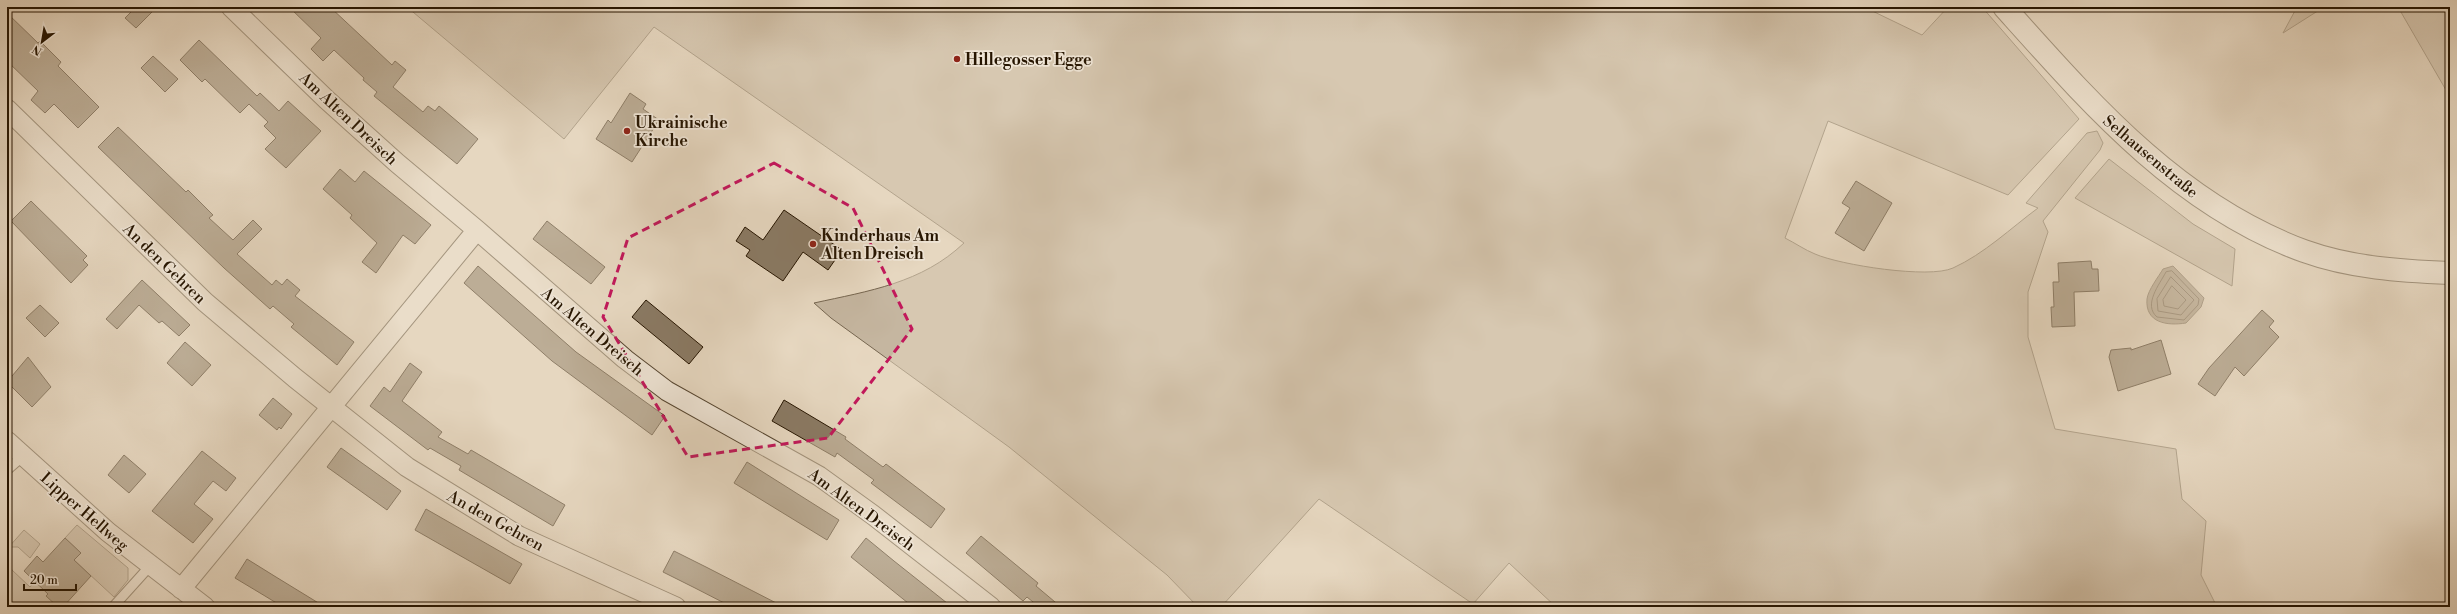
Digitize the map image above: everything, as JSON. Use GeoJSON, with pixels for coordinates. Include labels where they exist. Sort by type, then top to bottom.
{"type":"FeatureCollection","features":[{"type":"Feature","properties":{"kind":"street","name":"Am Alten Dreisch"},"geometry":{"type":"LineString","coordinates":[[231,7],[327,100],[391,158],[478,230],[605,343],[667,391],[819,476],[873,515],[991,607]]}},
{"type":"Feature","properties":{"kind":"street","name":"Selhausenstraße"},"geometry":{"type":"LineString","coordinates":[[2004,7],[2097,111],[2167,172],[2204,200],[2266,235],[2304,251],[2369,267],[2450,273]]}},
{"type":"Feature","properties":{"kind":"street","name":"An den Gehren"},"geometry":{"type":"LineString","coordinates":[[7,109],[170,270],[244,336],[407,467],[496,523],[562,556],[676,607]]}},
{"type":"Feature","properties":{"kind":"street"},"geometry":{"type":"LineString","coordinates":[[181,589],[478,230]]}},
{"type":"Feature","properties":{"kind":"street","name":"Lipper Hellweg"},"geometry":{"type":"LineString","coordinates":[[7,441],[80,508],[150,566],[205,607]]}},
{"type":"Feature","properties":{"kind":"lane"},"geometry":{"type":"LineString","coordinates":[[7,470],[23,456]]}},
{"type":"Feature","properties":{"kind":"lane"},"geometry":{"type":"LineString","coordinates":[[113,607],[150,566]]}},
{"type":"Feature","properties":{"kind":"highlighted area"},"geometry":{"type":"Polygon","coordinates":[[[774,163],[853,208],[912,329],[828,438],[688,457],[603,317],[628,238],[774,163]]]}},
{"type":"Feature","properties":{"kind":"shaded area"},"geometry":{"type":"Polygon","coordinates":[[[407,7],[1864,7],[1922,35],[1948,7],[1982,7],[2079,119],[2008,195],[1828,121],[1785,238],[1815,254],[1863,266],[1925,272],[1941,271],[1953,268],[1976,256],[2038,208],[2026,203],[2087,133],[2097,131],[2103,143],[2100,150],[2043,221],[2048,232],[2028,292],[2028,337],[2055,429],[2176,449],[2182,499],[2206,521],[2201,575],[2217,607],[1556,607],[1509,563],[1473,604],[1319,499],[1221,607],[1198,607],[1167,575],[1009,447],[831,318],[814,303],[894,284],[931,268],[948,257],[964,243],[654,27],[564,139],[407,7]]]}},
{"type":"Feature","properties":{"kind":"shaded area"},"geometry":{"type":"Polygon","coordinates":[[[2297,7],[2324,7],[2283,33],[2297,7]]]}},
{"type":"Feature","properties":{"kind":"shaded area"},"geometry":{"type":"Polygon","coordinates":[[[2398,7],[2450,7],[2450,97],[2398,7]]]}},
{"type":"Feature","properties":{"kind":"shaded area"},"geometry":{"type":"Polygon","coordinates":[[[2109,159],[2193,224],[2235,249],[2232,286],[2075,198],[2109,159]]]}},
{"type":"Feature","properties":{"kind":"shaded area"},"geometry":{"type":"Polygon","coordinates":[[[77,525],[128,568],[128,580],[114,597],[74,560],[81,553],[65,538],[77,525]]]}},
{"type":"Feature","properties":{"kind":"shaded area"},"geometry":{"type":"Polygon","coordinates":[[[24,530],[40,544],[30,558],[18,547],[12,547],[7,552],[7,549],[24,530]]]}},
{"type":"Feature","properties":{"kind":"shaded area"},"geometry":{"type":"Polygon","coordinates":[[[7,562],[12,570],[30,587],[35,581],[63,607],[13,607],[7,605],[7,562]]]}},
{"type":"Feature","properties":{"kind":"water"},"geometry":{"type":"Polygon","coordinates":[[[2173,266],[2204,298],[2201,307],[2186,323],[2172,324],[2159,321],[2153,318],[2147,307],[2148,295],[2154,283],[2163,269],[2173,266]]]}},
{"type":"Feature","properties":{"kind":"building"},"geometry":{"type":"Polygon","coordinates":[[[136,7],[157,7],[136,28],[125,18],[136,7]]]}},
{"type":"Feature","properties":{"kind":"building"},"geometry":{"type":"Polygon","coordinates":[[[289,7],[330,7],[392,65],[395,61],[406,70],[393,87],[423,112],[428,106],[435,111],[439,106],[478,139],[457,164],[374,96],[377,92],[334,50],[323,61],[311,49],[321,38],[289,7]]]}},
{"type":"Feature","properties":{"kind":"building"},"geometry":{"type":"Polygon","coordinates":[[[7,13],[38,43],[40,41],[61,62],[58,66],[99,107],[78,128],[54,104],[45,113],[31,100],[38,91],[7,61],[7,13]]]}},
{"type":"Feature","properties":{"kind":"building"},"geometry":{"type":"Polygon","coordinates":[[[199,40],[257,96],[260,93],[279,111],[288,101],[321,131],[286,168],[265,149],[276,138],[264,126],[268,122],[249,104],[240,113],[205,79],[202,82],[180,60],[199,40]]]}},
{"type":"Feature","properties":{"kind":"building"},"geometry":{"type":"Polygon","coordinates":[[[153,56],[178,79],[165,92],[141,68],[153,56]]]}},
{"type":"Feature","properties":{"kind":"building","name":"Ukrainische Kirche"},"geometry":{"type":"Polygon","coordinates":[[[630,93],[646,104],[643,109],[659,120],[632,162],[596,139],[608,120],[611,123],[630,93]]]}},
{"type":"Feature","properties":{"kind":"building"},"geometry":{"type":"Polygon","coordinates":[[[118,127],[186,192],[188,190],[213,215],[209,218],[233,240],[253,220],[262,229],[237,254],[272,285],[276,280],[282,285],[287,279],[300,290],[295,296],[354,342],[337,365],[291,327],[294,324],[273,306],[270,309],[224,268],[98,147],[118,127]]]}},
{"type":"Feature","properties":{"kind":"building"},"geometry":{"type":"Polygon","coordinates":[[[340,169],[355,182],[364,171],[431,225],[415,244],[403,235],[376,273],[362,262],[377,243],[350,218],[352,215],[323,189],[340,169]]]}},
{"type":"Feature","properties":{"kind":"building"},"geometry":{"type":"Polygon","coordinates":[[[1856,181],[1892,203],[1864,251],[1835,233],[1850,208],[1842,203],[1856,181]]]}},
{"type":"Feature","properties":{"kind":"building"},"geometry":{"type":"Polygon","coordinates":[[[31,201],[87,256],[83,260],[88,265],[71,283],[11,221],[31,201]]]}},
{"type":"Feature","properties":{"kind":"building","name":"Kinderhaus Am Alten Dreisch"},"geometry":{"type":"Polygon","coordinates":[[[784,210],[842,250],[828,270],[803,252],[783,281],[746,256],[750,250],[736,241],[745,227],[763,240],[784,210]]]}},
{"type":"Feature","properties":{"kind":"building"},"geometry":{"type":"Polygon","coordinates":[[[547,221],[605,267],[591,284],[533,239],[547,221]]]}},
{"type":"Feature","properties":{"kind":"building"},"geometry":{"type":"Polygon","coordinates":[[[2091,261],[2092,269],[2098,269],[2099,291],[2074,292],[2075,326],[2052,327],[2051,307],[2054,307],[2053,282],[2059,282],[2058,263],[2091,261]]]}},
{"type":"Feature","properties":{"kind":"building"},"geometry":{"type":"Polygon","coordinates":[[[478,266],[576,352],[665,416],[652,435],[552,361],[464,283],[478,266]]]}},
{"type":"Feature","properties":{"kind":"building"},"geometry":{"type":"Polygon","coordinates":[[[142,280],[190,325],[179,336],[162,321],[159,323],[139,305],[117,329],[106,319],[142,280]]]}},
{"type":"Feature","properties":{"kind":"building"},"geometry":{"type":"Polygon","coordinates":[[[646,300],[703,347],[689,364],[632,317],[646,300]]]}},
{"type":"Feature","properties":{"kind":"building"},"geometry":{"type":"Polygon","coordinates":[[[40,305],[59,323],[45,337],[26,318],[40,305]]]}},
{"type":"Feature","properties":{"kind":"building"},"geometry":{"type":"Polygon","coordinates":[[[2262,310],[2274,321],[2269,327],[2279,337],[2244,376],[2235,367],[2215,396],[2198,384],[2209,368],[2262,310]]]}},
{"type":"Feature","properties":{"kind":"building"},"geometry":{"type":"Polygon","coordinates":[[[2161,340],[2171,374],[2118,391],[2109,357],[2111,350],[2131,348],[2131,350],[2161,340]]]}},
{"type":"Feature","properties":{"kind":"building"},"geometry":{"type":"Polygon","coordinates":[[[185,342],[211,365],[192,386],[167,363],[185,342]]]}},
{"type":"Feature","properties":{"kind":"building"},"geometry":{"type":"Polygon","coordinates":[[[28,357],[51,387],[32,407],[7,382],[28,357]]]}},
{"type":"Feature","properties":{"kind":"building"},"geometry":{"type":"Polygon","coordinates":[[[410,363],[422,372],[402,401],[442,432],[438,437],[468,454],[471,450],[565,505],[553,526],[459,470],[461,466],[430,448],[428,450],[370,406],[384,387],[390,392],[410,363]]]}},
{"type":"Feature","properties":{"kind":"building"},"geometry":{"type":"Polygon","coordinates":[[[273,398],[292,414],[281,429],[279,427],[277,430],[259,415],[273,398]]]}},
{"type":"Feature","properties":{"kind":"building"},"geometry":{"type":"Polygon","coordinates":[[[784,400],[846,437],[845,439],[883,467],[886,464],[945,509],[931,528],[871,483],[874,480],[837,453],[835,457],[772,421],[784,400]]]}},
{"type":"Feature","properties":{"kind":"building"},"geometry":{"type":"Polygon","coordinates":[[[341,448],[401,491],[387,510],[327,467],[341,448]]]}},
{"type":"Feature","properties":{"kind":"building"},"geometry":{"type":"Polygon","coordinates":[[[202,451],[236,478],[226,491],[213,481],[194,504],[213,519],[193,543],[152,511],[202,451]]]}},
{"type":"Feature","properties":{"kind":"building"},"geometry":{"type":"Polygon","coordinates":[[[124,455],[146,474],[129,493],[108,475],[124,455]]]}},
{"type":"Feature","properties":{"kind":"building"},"geometry":{"type":"Polygon","coordinates":[[[747,462],[839,520],[827,540],[734,483],[747,462]]]}},
{"type":"Feature","properties":{"kind":"building"},"geometry":{"type":"Polygon","coordinates":[[[426,509],[522,564],[510,584],[415,530],[426,509]]]}},
{"type":"Feature","properties":{"kind":"building"},"geometry":{"type":"Polygon","coordinates":[[[981,536],[1038,583],[1036,586],[1061,607],[1039,607],[1027,597],[1023,601],[966,553],[981,536]]]}},
{"type":"Feature","properties":{"kind":"building"},"geometry":{"type":"Polygon","coordinates":[[[65,538],[81,553],[74,560],[91,576],[63,607],[58,607],[46,596],[48,594],[24,571],[37,556],[43,562],[65,538]]]}},
{"type":"Feature","properties":{"kind":"building"},"geometry":{"type":"Polygon","coordinates":[[[866,538],[952,607],[913,607],[908,603],[851,557],[866,538]]]}},
{"type":"Feature","properties":{"kind":"building"},"geometry":{"type":"Polygon","coordinates":[[[674,551],[784,607],[732,607],[663,572],[674,551]]]}},
{"type":"Feature","properties":{"kind":"building"},"geometry":{"type":"Polygon","coordinates":[[[247,559],[325,607],[283,607],[235,578],[247,559]]]}},
{"type":"Feature","properties":{"kind":"place","name":"Hillegosser Egge"},"geometry":{"type":"Point","coordinates":[957,59]}},
{"type":"Feature","properties":{"kind":"place","name":"Ukrainische Kirche"},"geometry":{"type":"Point","coordinates":[627,131]}},
{"type":"Feature","properties":{"kind":"place","name":"Kinderhaus Am Alten Dreisch"},"geometry":{"type":"Point","coordinates":[813,244]}}]}
